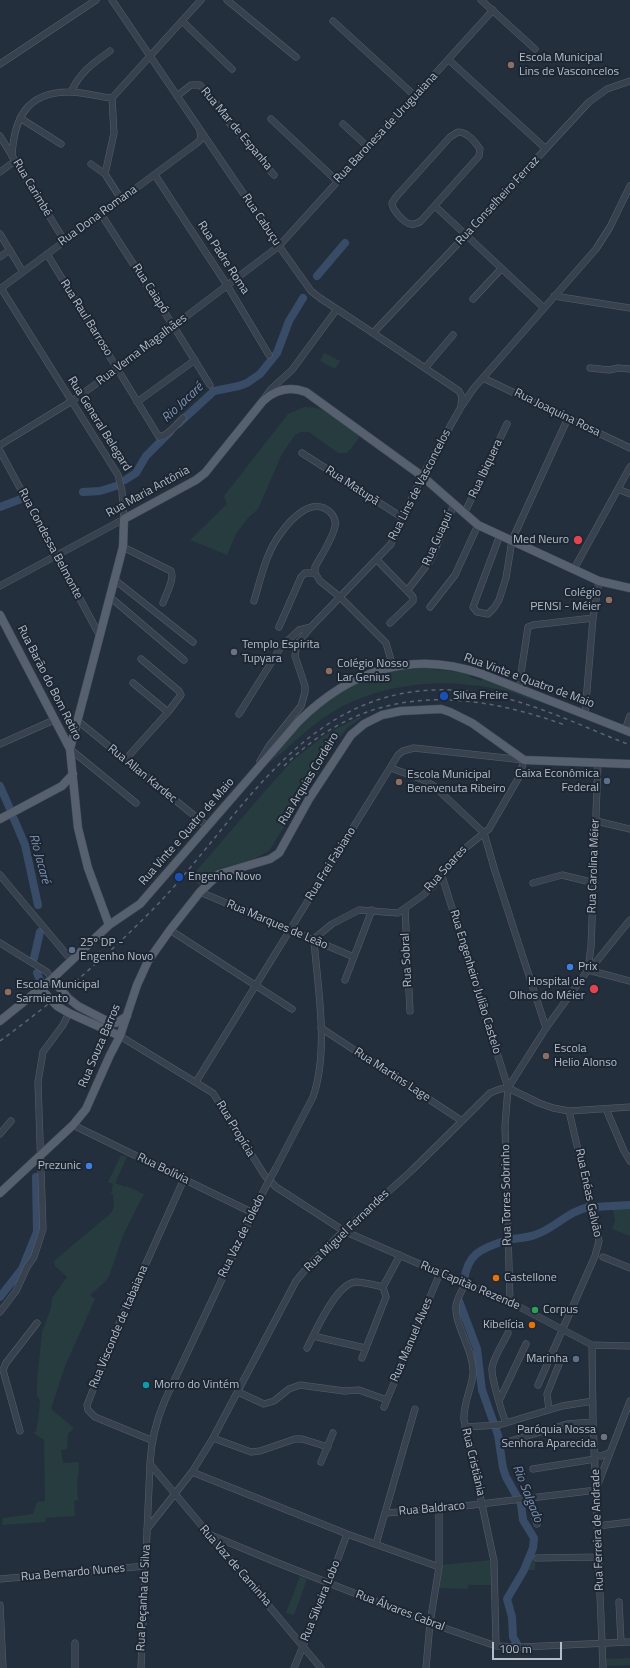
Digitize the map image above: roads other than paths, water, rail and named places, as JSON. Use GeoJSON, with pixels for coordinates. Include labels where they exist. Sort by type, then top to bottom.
{"type":"FeatureCollection","features":[{"type":"Feature","properties":{"kind":"main road"},"geometry":{"type":"LineString","coordinates":[[263,401],[271,394],[280,390],[291,389],[306,392],[422,476],[478,525],[599,581],[630,588]]}},
{"type":"Feature","properties":{"kind":"main road","name":"Rua Maria Antônia"},"geometry":{"type":"LineString","coordinates":[[124,519],[205,474],[263,401]]}},
{"type":"Feature","properties":{"kind":"main road","name":"Rua General Belegard"},"geometry":{"type":"LineString","coordinates":[[70,749],[123,547],[124,519]]}},
{"type":"Feature","properties":{"kind":"main road","name":"Rua Barão do Bom Retiro"},"geometry":{"type":"LineString","coordinates":[[0,615],[70,749],[78,828],[88,868],[109,925]]}},
{"type":"Feature","properties":{"kind":"main road","name":"Rua Vinte e Quatro de Maio"},"geometry":{"type":"LineString","coordinates":[[1,1019],[41,989],[109,925],[140,904],[298,722],[322,700],[355,679],[393,664],[454,666],[474,671],[522,689],[627,731]]}},
{"type":"Feature","properties":{"kind":"main road","name":"Rua Arquias Cordeiro"},"geometry":{"type":"LineString","coordinates":[[200,892],[219,874],[275,856],[282,848],[309,799],[351,735],[358,728],[378,717],[410,710],[431,709],[450,712],[480,728],[524,760]]}},
{"type":"Feature","properties":{"kind":"main road"},"geometry":{"type":"LineString","coordinates":[[524,760],[630,764]]}},
{"type":"Feature","properties":{"kind":"main road"},"geometry":{"type":"LineString","coordinates":[[0,820],[62,786],[73,774]]}},
{"type":"Feature","properties":{"kind":"main road","name":"Rua Souza Barros"},"geometry":{"type":"LineString","coordinates":[[0,1193],[74,1125],[86,1109],[110,1055],[122,1035],[137,985],[148,961],[200,892]]}},
{"type":"Feature","properties":{"kind":"main road"},"geometry":{"type":"LineString","coordinates":[[52,979],[72,1002],[108,1022],[120,1022],[127,1016]]}},
{"type":"Feature","properties":{"kind":"main road"},"geometry":{"type":"LineString","coordinates":[[41,989],[57,1006],[69,1014],[122,1035]]}},
{"type":"Feature","properties":{"kind":"street"},"geometry":{"type":"LineString","coordinates":[[0,64],[96,0]]}},
{"type":"Feature","properties":{"kind":"street","name":"Rua Cabuçu"},"geometry":{"type":"LineString","coordinates":[[112,0],[311,291],[460,391]]}},
{"type":"Feature","properties":{"kind":"street"},"geometry":{"type":"LineString","coordinates":[[105,174],[111,152],[114,124],[112,98],[202,0]]}},
{"type":"Feature","properties":{"kind":"street"},"geometry":{"type":"LineString","coordinates":[[227,0],[296,57]]}},
{"type":"Feature","properties":{"kind":"street"},"geometry":{"type":"LineString","coordinates":[[481,0],[535,49]]}},
{"type":"Feature","properties":{"kind":"street","name":"Rua Baronesa de Uruguaiana"},"geometry":{"type":"LineString","coordinates":[[279,246],[337,180],[369,148],[493,10]]}},
{"type":"Feature","properties":{"kind":"street"},"geometry":{"type":"LineString","coordinates":[[182,21],[232,69]]}},
{"type":"Feature","properties":{"kind":"street"},"geometry":{"type":"LineString","coordinates":[[333,21],[415,96]]}},
{"type":"Feature","properties":{"kind":"street"},"geometry":{"type":"LineString","coordinates":[[71,92],[80,76],[90,66],[110,52]]}},
{"type":"Feature","properties":{"kind":"street"},"geometry":{"type":"LineString","coordinates":[[449,60],[546,149]]}},
{"type":"Feature","properties":{"kind":"street","name":"Rua Conselheiro Ferraz"},"geometry":{"type":"LineString","coordinates":[[373,333],[597,94],[607,88],[630,81]]}},
{"type":"Feature","properties":{"kind":"street","name":"Rua Mar de Espanha"},"geometry":{"type":"LineString","coordinates":[[177,96],[191,85],[200,85],[216,103],[230,124],[274,175]]}},
{"type":"Feature","properties":{"kind":"street"},"geometry":{"type":"LineString","coordinates":[[0,172],[14,159],[13,138],[20,118],[28,107],[39,98],[52,94],[71,92],[112,98]]}},
{"type":"Feature","properties":{"kind":"street"},"geometry":{"type":"LineString","coordinates":[[20,118],[62,144]]}},
{"type":"Feature","properties":{"kind":"street"},"geometry":{"type":"LineString","coordinates":[[270,119],[337,180]]}},
{"type":"Feature","properties":{"kind":"street"},"geometry":{"type":"LineString","coordinates":[[343,124],[369,148]]}},
{"type":"Feature","properties":{"kind":"street"},"geometry":{"type":"LineString","coordinates":[[197,143],[201,139],[199,128]]}},
{"type":"Feature","properties":{"kind":"street"},"geometry":{"type":"LineString","coordinates":[[462,132],[477,144],[480,152],[435,206],[421,222],[411,224],[393,210],[392,203],[450,137],[454,134],[462,132]]}},
{"type":"Feature","properties":{"kind":"street"},"geometry":{"type":"LineString","coordinates":[[2,139],[13,138]]}},
{"type":"Feature","properties":{"kind":"street","name":"Rua Carimbé"},"geometry":{"type":"LineString","coordinates":[[2,139],[64,240]]}},
{"type":"Feature","properties":{"kind":"street"},"geometry":{"type":"LineString","coordinates":[[197,143],[204,141],[211,145]]}},
{"type":"Feature","properties":{"kind":"street","name":"Rua Dona Romana"},"geometry":{"type":"LineString","coordinates":[[0,289],[64,240],[197,143]]}},
{"type":"Feature","properties":{"kind":"street"},"geometry":{"type":"LineString","coordinates":[[91,164],[105,174],[121,199]]}},
{"type":"Feature","properties":{"kind":"street","name":"Rua Padre Roma"},"geometry":{"type":"LineString","coordinates":[[155,174],[227,285],[269,355]]}},
{"type":"Feature","properties":{"kind":"street","name":"Rua Lins de Vasconcelos"},"geometry":{"type":"LineString","coordinates":[[241,788],[269,746],[301,706],[304,698],[305,686],[295,656],[301,638],[391,544],[422,476],[460,407],[474,388],[604,238],[630,186]]}},
{"type":"Feature","properties":{"kind":"street"},"geometry":{"type":"LineString","coordinates":[[435,206],[544,308]]}},
{"type":"Feature","properties":{"kind":"street","name":"Rua Caiapó"},"geometry":{"type":"LineString","coordinates":[[101,214],[174,326],[210,385]]}},
{"type":"Feature","properties":{"kind":"street"},"geometry":{"type":"LineString","coordinates":[[1,237],[23,272]]}},
{"type":"Feature","properties":{"kind":"street","name":"Rua Verna Magalhães"},"geometry":{"type":"LineString","coordinates":[[0,445],[72,402],[118,369],[279,246]]}},
{"type":"Feature","properties":{"kind":"street"},"geometry":{"type":"LineString","coordinates":[[0,257],[10,250]]}},
{"type":"Feature","properties":{"kind":"street","name":"Rua Raul Barroso"},"geometry":{"type":"LineString","coordinates":[[47,254],[159,437],[162,437],[171,430],[183,418]]}},
{"type":"Feature","properties":{"kind":"street"},"geometry":{"type":"LineString","coordinates":[[473,299],[501,269]]}},
{"type":"Feature","properties":{"kind":"street","name":"Rua General Belegard"},"geometry":{"type":"LineString","coordinates":[[0,289],[118,476],[122,490],[124,519]]}},
{"type":"Feature","properties":{"kind":"street"},"geometry":{"type":"LineString","coordinates":[[554,296],[630,308]]}},
{"type":"Feature","properties":{"kind":"street","name":"Rua Maria Antônia"},"geometry":{"type":"LineString","coordinates":[[263,401],[271,389],[292,370],[337,309]]}},
{"type":"Feature","properties":{"kind":"street"},"geometry":{"type":"LineString","coordinates":[[425,368],[453,335]]}},
{"type":"Feature","properties":{"kind":"street"},"geometry":{"type":"LineString","coordinates":[[137,402],[195,360]]}},
{"type":"Feature","properties":{"kind":"street"},"geometry":{"type":"LineString","coordinates":[[590,368],[608,370],[618,368],[630,369]]}},
{"type":"Feature","properties":{"kind":"street","name":"Rua Joaquina Rosa"},"geometry":{"type":"LineString","coordinates":[[483,378],[630,448]]}},
{"type":"Feature","properties":{"kind":"street"},"geometry":{"type":"LineString","coordinates":[[460,407],[462,397],[460,391],[466,392],[474,388]]}},
{"type":"Feature","properties":{"kind":"street"},"geometry":{"type":"LineString","coordinates":[[500,535],[473,607],[477,612],[488,614],[499,600],[506,578],[512,540],[568,418]]}},
{"type":"Feature","properties":{"kind":"street","name":"Rua Ibiquera"},"geometry":{"type":"LineString","coordinates":[[464,514],[507,424]]}},
{"type":"Feature","properties":{"kind":"street","name":"Rua Condessa Belmonte"},"geometry":{"type":"LineString","coordinates":[[0,451],[100,636]]}},
{"type":"Feature","properties":{"kind":"street","name":"Rua Matupã"},"geometry":{"type":"LineString","coordinates":[[302,453],[403,518]]}},
{"type":"Feature","properties":{"kind":"street"},"geometry":{"type":"LineString","coordinates":[[574,569],[630,466]]}},
{"type":"Feature","properties":{"kind":"street"},"geometry":{"type":"LineString","coordinates":[[618,490],[630,494]]}},
{"type":"Feature","properties":{"kind":"street","name":"Rua Guapuí"},"geometry":{"type":"LineString","coordinates":[[407,591],[430,561],[454,505]]}},
{"type":"Feature","properties":{"kind":"street"},"geometry":{"type":"LineString","coordinates":[[254,601],[272,548],[279,534],[294,517],[304,510],[321,507],[333,515],[335,525],[315,567],[315,573],[320,581],[340,597],[386,643],[393,664]]}},
{"type":"Feature","properties":{"kind":"street","name":"Rua Maria Antônia"},"geometry":{"type":"LineString","coordinates":[[0,586],[124,519]]}},
{"type":"Feature","properties":{"kind":"street"},"geometry":{"type":"LineString","coordinates":[[430,607],[457,571],[478,525]]}},
{"type":"Feature","properties":{"kind":"street"},"geometry":{"type":"LineString","coordinates":[[123,547],[171,571],[172,579],[164,603]]}},
{"type":"Feature","properties":{"kind":"street"},"geometry":{"type":"LineString","coordinates":[[377,560],[413,597],[413,601],[390,623]]}},
{"type":"Feature","properties":{"kind":"street"},"geometry":{"type":"LineString","coordinates":[[279,628],[300,577],[305,573],[315,573]]}},
{"type":"Feature","properties":{"kind":"street"},"geometry":{"type":"LineString","coordinates":[[115,580],[193,642]]}},
{"type":"Feature","properties":{"kind":"street"},"geometry":{"type":"LineString","coordinates":[[585,714],[592,618],[599,581]]}},
{"type":"Feature","properties":{"kind":"street"},"geometry":{"type":"LineString","coordinates":[[110,597],[184,660]]}},
{"type":"Feature","properties":{"kind":"street"},"geometry":{"type":"LineString","coordinates":[[522,689],[520,680],[528,627],[533,625],[592,618]]}},
{"type":"Feature","properties":{"kind":"street"},"geometry":{"type":"LineString","coordinates":[[239,714],[281,647],[299,630],[311,627]]}},
{"type":"Feature","properties":{"kind":"street"},"geometry":{"type":"LineString","coordinates":[[125,760],[168,712],[181,693],[142,658]]}},
{"type":"Feature","properties":{"kind":"street"},"geometry":{"type":"LineString","coordinates":[[133,683],[168,712]]}},
{"type":"Feature","properties":{"kind":"street"},"geometry":{"type":"LineString","coordinates":[[627,731],[630,716]]}},
{"type":"Feature","properties":{"kind":"street"},"geometry":{"type":"LineString","coordinates":[[0,744],[54,720]]}},
{"type":"Feature","properties":{"kind":"street","name":"Rua Allan Kardec"},"geometry":{"type":"LineString","coordinates":[[78,721],[207,826]]}},
{"type":"Feature","properties":{"kind":"street","name":"Rua Frei Fabiano"},"geometry":{"type":"LineString","coordinates":[[196,1082],[398,755],[403,751],[414,748],[524,760]]}},
{"type":"Feature","properties":{"kind":"street"},"geometry":{"type":"LineString","coordinates":[[70,749],[136,803]]}},
{"type":"Feature","properties":{"kind":"street","name":"Rua Soares"},"geometry":{"type":"LineString","coordinates":[[405,909],[433,886],[458,854],[489,829],[519,777],[524,760]]}},
{"type":"Feature","properties":{"kind":"street","name":"Rua Carolina Méier"},"geometry":{"type":"LineString","coordinates":[[588,970],[591,948],[595,883],[598,762]]}},
{"type":"Feature","properties":{"kind":"street"},"geometry":{"type":"LineString","coordinates":[[391,768],[424,780],[434,786],[484,833],[494,871],[546,1028]]}},
{"type":"Feature","properties":{"kind":"street"},"geometry":{"type":"LineString","coordinates":[[596,821],[630,829]]}},
{"type":"Feature","properties":{"kind":"street"},"geometry":{"type":"LineString","coordinates":[[0,875],[72,961]]}},
{"type":"Feature","properties":{"kind":"street"},"geometry":{"type":"LineString","coordinates":[[533,883],[562,875],[595,883]]}},
{"type":"Feature","properties":{"kind":"street","name":"Rua Engenheiro Julião Castelo"},"geometry":{"type":"LineString","coordinates":[[442,876],[508,1088]]}},
{"type":"Feature","properties":{"kind":"street","name":"Rua Marques de Leão"},"geometry":{"type":"LineString","coordinates":[[200,892],[289,931],[354,957]]}},
{"type":"Feature","properties":{"kind":"street"},"geometry":{"type":"LineString","coordinates":[[314,941],[323,930],[347,915],[359,910],[392,913],[405,909]]}},
{"type":"Feature","properties":{"kind":"street","name":"Rua Sobral"},"geometry":{"type":"LineString","coordinates":[[405,909],[410,1011]]}},
{"type":"Feature","properties":{"kind":"street"},"geometry":{"type":"LineString","coordinates":[[345,980],[372,910]]}},
{"type":"Feature","properties":{"kind":"street"},"geometry":{"type":"LineString","coordinates":[[630,920],[588,970],[546,1028],[508,1088],[539,1103],[553,1108],[569,1111],[630,1107]]}},
{"type":"Feature","properties":{"kind":"street"},"geometry":{"type":"LineString","coordinates":[[170,930],[292,1009]]}},
{"type":"Feature","properties":{"kind":"street","name":"Rua Vaz de Toledo"},"geometry":{"type":"LineString","coordinates":[[147,1529],[151,1440],[159,1413],[265,1188],[313,1097],[318,1084],[321,1028],[314,941]]}},
{"type":"Feature","properties":{"kind":"street"},"geometry":{"type":"LineString","coordinates":[[0,943],[47,972],[52,979]]}},
{"type":"Feature","properties":{"kind":"street"},"geometry":{"type":"LineString","coordinates":[[588,970],[630,981]]}},
{"type":"Feature","properties":{"kind":"street"},"geometry":{"type":"LineString","coordinates":[[0,1312],[16,1291],[27,1267],[34,1257],[43,1229],[38,1082],[43,1052],[69,1014]]}},
{"type":"Feature","properties":{"kind":"street","name":"Rua Martins Lage"},"geometry":{"type":"LineString","coordinates":[[321,1028],[462,1121]]}},
{"type":"Feature","properties":{"kind":"street","name":"Rua Propícia"},"geometry":{"type":"LineString","coordinates":[[122,1035],[213,1093],[265,1176],[276,1187],[344,1230]]}},
{"type":"Feature","properties":{"kind":"street","name":"Rua Miguel Fernandes"},"geometry":{"type":"LineString","coordinates":[[147,1529],[192,1472],[213,1438],[296,1281],[344,1230],[409,1172],[490,1094],[500,1089],[508,1088]]}},
{"type":"Feature","properties":{"kind":"street","name":"Rua Torres Sobrinho"},"geometry":{"type":"LineString","coordinates":[[508,1088],[505,1126],[510,1302]]}},
{"type":"Feature","properties":{"kind":"street"},"geometry":{"type":"LineString","coordinates":[[606,1109],[624,1151],[630,1161]]}},
{"type":"Feature","properties":{"kind":"street","name":"Rua Enéas Galvão"},"geometry":{"type":"LineString","coordinates":[[538,1385],[595,1256],[599,1241],[569,1111]]}},
{"type":"Feature","properties":{"kind":"street"},"geometry":{"type":"LineString","coordinates":[[0,1134],[11,1121]]}},
{"type":"Feature","properties":{"kind":"street","name":"Rua Bolívia"},"geometry":{"type":"LineString","coordinates":[[74,1125],[253,1213]]}},
{"type":"Feature","properties":{"kind":"street","name":"Rua Visconde de Itabaiana"},"geometry":{"type":"LineString","coordinates":[[151,1440],[95,1417],[88,1410],[87,1405],[121,1320],[184,1179]]}},
{"type":"Feature","properties":{"kind":"street","name":"Rua Capitão Rezende"},"geometry":{"type":"LineString","coordinates":[[344,1230],[440,1273],[510,1302],[592,1345],[630,1346]]}},
{"type":"Feature","properties":{"kind":"street"},"geometry":{"type":"LineString","coordinates":[[362,1358],[386,1297],[383,1287],[400,1255]]}},
{"type":"Feature","properties":{"kind":"street"},"geometry":{"type":"LineString","coordinates":[[603,1257],[630,1268]]}},
{"type":"Feature","properties":{"kind":"street","name":"Rua Manuel Alves"},"geometry":{"type":"LineString","coordinates":[[384,1408],[440,1273]]}},
{"type":"Feature","properties":{"kind":"street"},"geometry":{"type":"LineString","coordinates":[[307,1348],[328,1307],[349,1285],[357,1282],[383,1287]]}},
{"type":"Feature","properties":{"kind":"street","name":"Rua Cristiânia"},"geometry":{"type":"LineString","coordinates":[[466,1283],[459,1298],[456,1310],[471,1356],[473,1375],[464,1407],[465,1427],[495,1567],[496,1646]]}},
{"type":"Feature","properties":{"kind":"street"},"geometry":{"type":"LineString","coordinates":[[20,1431],[3,1372],[6,1363],[37,1323]]}},
{"type":"Feature","properties":{"kind":"street"},"geometry":{"type":"LineString","coordinates":[[506,1423],[499,1401],[492,1368],[493,1362],[508,1334]]}},
{"type":"Feature","properties":{"kind":"street"},"geometry":{"type":"LineString","coordinates":[[313,1336],[365,1348]]}},
{"type":"Feature","properties":{"kind":"street"},"geometry":{"type":"LineString","coordinates":[[499,1401],[526,1344]]}},
{"type":"Feature","properties":{"kind":"street","name":"Rua Ferreira de Andrade"},"geometry":{"type":"LineString","coordinates":[[592,1345],[593,1422],[597,1490],[603,1668]]}},
{"type":"Feature","properties":{"kind":"street"},"geometry":{"type":"LineString","coordinates":[[0,1358],[6,1363]]}},
{"type":"Feature","properties":{"kind":"street"},"geometry":{"type":"LineString","coordinates":[[549,1409],[547,1394],[559,1364]]}},
{"type":"Feature","properties":{"kind":"street"},"geometry":{"type":"LineString","coordinates":[[238,1392],[264,1404],[274,1401],[289,1389],[300,1385],[344,1391],[359,1390],[387,1400]]}},
{"type":"Feature","properties":{"kind":"street"},"geometry":{"type":"LineString","coordinates":[[465,1427],[499,1425],[549,1409],[593,1401]]}},
{"type":"Feature","properties":{"kind":"street"},"geometry":{"type":"LineString","coordinates":[[597,1490],[609,1453],[630,1401]]}},
{"type":"Feature","properties":{"kind":"street"},"geometry":{"type":"LineString","coordinates":[[376,1544],[415,1409]]}},
{"type":"Feature","properties":{"kind":"street"},"geometry":{"type":"LineString","coordinates":[[507,1442],[567,1424],[593,1422]]}},
{"type":"Feature","properties":{"kind":"street"},"geometry":{"type":"LineString","coordinates":[[322,1462],[333,1433]]}},
{"type":"Feature","properties":{"kind":"street"},"geometry":{"type":"LineString","coordinates":[[213,1438],[251,1452],[260,1451],[295,1439],[302,1439],[328,1447]]}},
{"type":"Feature","properties":{"kind":"street"},"geometry":{"type":"LineString","coordinates":[[533,1470],[609,1453]]}},
{"type":"Feature","properties":{"kind":"street","name":"Rua Vaz de Caminha"},"geometry":{"type":"LineString","coordinates":[[150,1464],[206,1533],[257,1590],[321,1668]]}},
{"type":"Feature","properties":{"kind":"street"},"geometry":{"type":"LineString","coordinates":[[192,1472],[346,1534],[439,1567]]}},
{"type":"Feature","properties":{"kind":"street","name":"Rua Baldraco"},"geometry":{"type":"LineString","coordinates":[[386,1513],[440,1509],[597,1490]]}},
{"type":"Feature","properties":{"kind":"street"},"geometry":{"type":"LineString","coordinates":[[527,1498],[537,1524]]}},
{"type":"Feature","properties":{"kind":"street"},"geometry":{"type":"LineString","coordinates":[[426,1668],[430,1623],[439,1567],[440,1509]]}},
{"type":"Feature","properties":{"kind":"street"},"geometry":{"type":"LineString","coordinates":[[598,1526],[630,1522]]}},
{"type":"Feature","properties":{"kind":"street","name":"Rua Peçanha da Silva"},"geometry":{"type":"LineString","coordinates":[[141,1668],[147,1529]]}},
{"type":"Feature","properties":{"kind":"street","name":"Rua Álvares Cabral"},"geometry":{"type":"LineString","coordinates":[[206,1533],[430,1623],[496,1646],[511,1647],[630,1642]]}},
{"type":"Feature","properties":{"kind":"street","name":"Rua Silveira Lobo"},"geometry":{"type":"LineString","coordinates":[[294,1668],[329,1583],[346,1534]]}},
{"type":"Feature","properties":{"kind":"street"},"geometry":{"type":"LineString","coordinates":[[537,1558],[599,1557]]}},
{"type":"Feature","properties":{"kind":"street","name":"Rua Bernardo Nunes"},"geometry":{"type":"LineString","coordinates":[[0,1579],[146,1566]]}},
{"type":"Feature","properties":{"kind":"street"},"geometry":{"type":"LineString","coordinates":[[619,1602],[621,1642]]}},
{"type":"Feature","properties":{"kind":"street"},"geometry":{"type":"LineString","coordinates":[[0,1605],[3,1668]]}},
{"type":"Feature","properties":{"kind":"street"},"geometry":{"type":"LineString","coordinates":[[75,1643],[75,1668]]}},
{"type":"Feature","properties":{"kind":"waterway","name":"Rio Jacaré"},"geometry":{"type":"LineString","coordinates":[[317,276],[345,243]]}},
{"type":"Feature","properties":{"kind":"waterway","name":"Rio Jacaré"},"geometry":{"type":"LineString","coordinates":[[178,424],[214,391],[239,386],[247,383],[260,374],[277,353],[289,321],[303,298]]}},
{"type":"Feature","properties":{"kind":"waterway","name":"Rio Jacaré"},"geometry":{"type":"LineString","coordinates":[[125,480],[136,473],[146,456],[170,432]]}},
{"type":"Feature","properties":{"kind":"waterway","name":"Rio Jacaré"},"geometry":{"type":"LineString","coordinates":[[83,492],[100,491],[116,486]]}},
{"type":"Feature","properties":{"kind":"waterway","name":"Rio Jacaré"},"geometry":{"type":"LineString","coordinates":[[0,507],[21,499]]}},
{"type":"Feature","properties":{"kind":"waterway","name":"Rio Jacaré"},"geometry":{"type":"LineString","coordinates":[[0,786],[10,809]]}},
{"type":"Feature","properties":{"kind":"waterway","name":"Rio Jacaré"},"geometry":{"type":"LineString","coordinates":[[14,819],[25,845],[38,905]]}},
{"type":"Feature","properties":{"kind":"waterway","name":"Rio Jacaré"},"geometry":{"type":"LineString","coordinates":[[34,958],[40,932]]}},
{"type":"Feature","properties":{"kind":"waterway","name":"Rio Jacaré"},"geometry":{"type":"LineString","coordinates":[[37,973],[40,980]]}},
{"type":"Feature","properties":{"kind":"waterway","name":"Rio Jacaré"},"geometry":{"type":"LineString","coordinates":[[0,1297],[22,1269],[37,1232],[36,1177]]}},
{"type":"Feature","properties":{"kind":"waterway","name":"Rio Salgado"},"geometry":{"type":"LineString","coordinates":[[594,1207],[630,1205]]}},
{"type":"Feature","properties":{"kind":"waterway","name":"Rio Salgado"},"geometry":{"type":"LineString","coordinates":[[512,1239],[538,1234],[576,1211],[589,1207]]}},
{"type":"Feature","properties":{"kind":"waterway","name":"Rio Salgado"},"geometry":{"type":"LineString","coordinates":[[464,1280],[469,1264],[476,1254],[488,1247],[504,1241]]}},
{"type":"Feature","properties":{"kind":"waterway","name":"Rio Salgado"},"geometry":{"type":"LineString","coordinates":[[459,1301],[477,1349],[482,1390],[498,1435],[503,1468],[506,1477],[521,1504],[523,1520],[534,1538],[533,1548],[524,1570],[507,1599],[512,1617],[513,1637],[517,1644]]}},
{"type":"Feature","properties":{"kind":"railway"},"geometry":{"type":"LineString","coordinates":[[0,1041],[42,1009],[141,922],[190,867],[251,794],[283,760],[318,731],[357,708],[401,694],[452,690],[475,692],[521,702],[565,718],[630,745]]}},
{"type":"Feature","properties":{"kind":"railway"},"geometry":{"type":"LineString","coordinates":[[284,766],[316,739],[348,720],[382,707],[417,701],[453,700],[489,704],[527,713],[565,725]]}},
{"type":"Feature","properties":{"kind":"place","name":"Escola Municipal Lins de Vasconcelos"},"geometry":{"type":"Point","coordinates":[511,65]}},
{"type":"Feature","properties":{"kind":"place","name":"Med Neuro"},"geometry":{"type":"Point","coordinates":[578,540]}},
{"type":"Feature","properties":{"kind":"place","name":"Colégio PENSI - Méier"},"geometry":{"type":"Point","coordinates":[609,600]}},
{"type":"Feature","properties":{"kind":"place","name":"Templo Espirita Tupyara"},"geometry":{"type":"Point","coordinates":[234,652]}},
{"type":"Feature","properties":{"kind":"place","name":"Colégio Nosso Lar Genius"},"geometry":{"type":"Point","coordinates":[329,671]}},
{"type":"Feature","properties":{"kind":"place","name":"Silva Freire"},"geometry":{"type":"Point","coordinates":[444,696]}},
{"type":"Feature","properties":{"kind":"place","name":"Caixa Econômica Federal"},"geometry":{"type":"Point","coordinates":[607,781]}},
{"type":"Feature","properties":{"kind":"place","name":"Escola Municipal Benevenuta Ribeiro"},"geometry":{"type":"Point","coordinates":[399,782]}},
{"type":"Feature","properties":{"kind":"place","name":"Engenho Novo"},"geometry":{"type":"Point","coordinates":[179,877]}},
{"type":"Feature","properties":{"kind":"place","name":"25º DP - Engenho Novo"},"geometry":{"type":"Point","coordinates":[72,950]}},
{"type":"Feature","properties":{"kind":"place","name":"Prix"},"geometry":{"type":"Point","coordinates":[570,967]}},
{"type":"Feature","properties":{"kind":"place","name":"Hospital de Olhos do Méier"},"geometry":{"type":"Point","coordinates":[594,989]}},
{"type":"Feature","properties":{"kind":"place","name":"Escola Municipal Sarmiento"},"geometry":{"type":"Point","coordinates":[8,992]}},
{"type":"Feature","properties":{"kind":"place","name":"Escola Helio Alonso"},"geometry":{"type":"Point","coordinates":[546,1056]}},
{"type":"Feature","properties":{"kind":"place","name":"Prezunic"},"geometry":{"type":"Point","coordinates":[89,1166]}},
{"type":"Feature","properties":{"kind":"place","name":"Castellone"},"geometry":{"type":"Point","coordinates":[496,1278]}},
{"type":"Feature","properties":{"kind":"place","name":"Corpus"},"geometry":{"type":"Point","coordinates":[535,1310]}},
{"type":"Feature","properties":{"kind":"place","name":"Kibelícia"},"geometry":{"type":"Point","coordinates":[532,1325]}},
{"type":"Feature","properties":{"kind":"place","name":"Marinha"},"geometry":{"type":"Point","coordinates":[576,1359]}},
{"type":"Feature","properties":{"kind":"place","name":"Morro do Vintém"},"geometry":{"type":"Point","coordinates":[146,1385]}},
{"type":"Feature","properties":{"kind":"place","name":"Paróquia Nossa Senhora Aparecida"},"geometry":{"type":"Point","coordinates":[604,1437]}}]}
